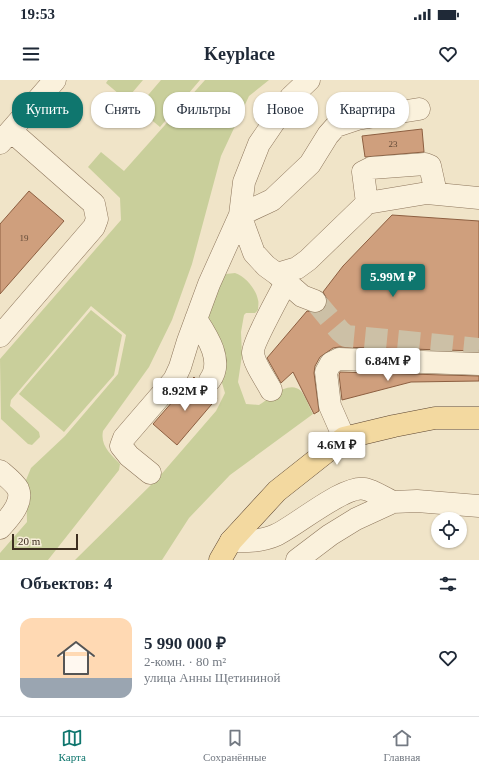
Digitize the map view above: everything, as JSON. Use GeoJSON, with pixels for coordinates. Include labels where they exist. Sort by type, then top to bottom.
{"type":"FeatureCollection","features":[{"type":"Feature","properties":{"kind":"main road"},"geometry":{"type":"LineString","coordinates":[[220,560],[231,541],[277,491],[344,438],[435,418],[479,418]]}},
{"type":"Feature","properties":{"kind":"lane"},"geometry":{"type":"LineString","coordinates":[[0,336],[94,227],[97,219],[94,204],[6,137],[55,80]]}},
{"type":"Feature","properties":{"kind":"lane"},"geometry":{"type":"LineString","coordinates":[[150,473],[129,456],[121,446],[124,438],[174,380],[210,284],[240,215],[244,182],[259,144],[291,97],[309,80]]}},
{"type":"Feature","properties":{"kind":"lane"},"geometry":{"type":"LineString","coordinates":[[240,215],[272,200],[310,164],[328,135],[336,126],[357,119],[418,109]]}},
{"type":"Feature","properties":{"kind":"lane"},"geometry":{"type":"LineString","coordinates":[[367,203],[363,172],[371,168],[425,164],[430,166],[436,193]]}},
{"type":"Feature","properties":{"kind":"lane"},"geometry":{"type":"LineString","coordinates":[[271,390],[254,357],[253,351],[281,278],[308,260],[367,203],[427,193],[479,198]]}},
{"type":"Feature","properties":{"kind":"lane"},"geometry":{"type":"LineString","coordinates":[[240,215],[254,253],[266,266],[302,296],[315,301]]}},
{"type":"Feature","properties":{"kind":"lane"},"geometry":{"type":"LineString","coordinates":[[196,319],[207,335],[214,355],[216,369],[210,380]]}},
{"type":"Feature","properties":{"kind":"lane"},"geometry":{"type":"LineString","coordinates":[[344,438],[330,406],[326,372],[331,362],[339,359],[479,364]]}},
{"type":"Feature","properties":{"kind":"lane"},"geometry":{"type":"LineString","coordinates":[[0,471],[18,488],[20,496],[13,513],[0,528]]}},
{"type":"Feature","properties":{"kind":"lane"},"geometry":{"type":"LineString","coordinates":[[231,541],[251,541],[276,535],[340,495],[356,488],[365,488],[393,502]]}},
{"type":"Feature","properties":{"kind":"lane"},"geometry":{"type":"LineString","coordinates":[[297,560],[356,519],[393,502],[416,501],[479,506]]}},
{"type":"Feature","properties":{"kind":"green space"},"geometry":{"type":"Polygon","coordinates":[[[108,80],[143,80],[133,92],[117,92],[106,83],[108,80]]]}},
{"type":"Feature","properties":{"kind":"green space"},"geometry":{"type":"Polygon","coordinates":[[[161,80],[200,80],[190,92],[163,92],[163,123],[160,127],[155,123],[155,92],[151,92],[161,80]]]}},
{"type":"Feature","properties":{"kind":"green space"},"geometry":{"type":"Polygon","coordinates":[[[205,80],[269,80],[249,96],[245,105],[245,92],[194,92],[205,80]]]}},
{"type":"Feature","properties":{"kind":"green space"},"geometry":{"type":"Polygon","coordinates":[[[163,127],[234,128],[221,156],[192,264],[172,320],[149,367],[103,431],[103,441],[110,453],[120,464],[119,470],[48,560],[0,560],[0,553],[27,522],[26,480],[31,468],[65,436],[118,374],[126,335],[91,306],[11,400],[10,406],[39,432],[40,437],[32,445],[28,444],[1,419],[0,359],[121,220],[120,198],[88,167],[101,152],[124,171],[163,127]]]}},
{"type":"Feature","properties":{"kind":"green space"},"geometry":{"type":"Polygon","coordinates":[[[235,273],[243,277],[250,284],[257,296],[258,302],[258,310],[255,313],[246,313],[244,315],[241,332],[242,355],[238,382],[246,404],[259,405],[279,391],[291,387],[296,388],[303,393],[313,414],[230,475],[189,518],[162,560],[75,560],[158,478],[216,411],[225,393],[222,383],[205,359],[201,326],[220,282],[226,274],[235,273]]]}},
{"type":"Feature","properties":{"kind":"green space"},"geometry":{"type":"Polygon","coordinates":[[[91,310],[122,335],[114,375],[64,432],[19,394],[91,310]]]}},
{"type":"Feature","properties":{"kind":"building"},"geometry":{"type":"Polygon","coordinates":[[[422,129],[424,152],[365,157],[362,136],[422,129]]]}},
{"type":"Feature","properties":{"kind":"building"},"geometry":{"type":"Polygon","coordinates":[[[29,191],[64,221],[0,294],[0,224],[29,191]]]}},
{"type":"Feature","properties":{"kind":"building"},"geometry":{"type":"Polygon","coordinates":[[[392,215],[479,221],[479,351],[333,348],[320,357],[315,366],[314,373],[319,411],[314,414],[293,372],[281,383],[267,358],[307,311],[317,313],[323,310],[327,305],[327,299],[323,292],[343,266],[392,215]]]}},
{"type":"Feature","properties":{"kind":"building"},"geometry":{"type":"Polygon","coordinates":[[[340,372],[479,376],[479,381],[411,382],[342,400],[339,375],[340,372]]]}},
{"type":"Feature","properties":{"kind":"building"},"geometry":{"type":"Polygon","coordinates":[[[194,377],[204,391],[211,392],[217,398],[177,445],[153,424],[194,377]]]}},
{"type":"Feature","properties":{"kind":"tunnel"},"geometry":{"type":"LineString","coordinates":[[315,301],[346,336],[479,349]]}}]}
